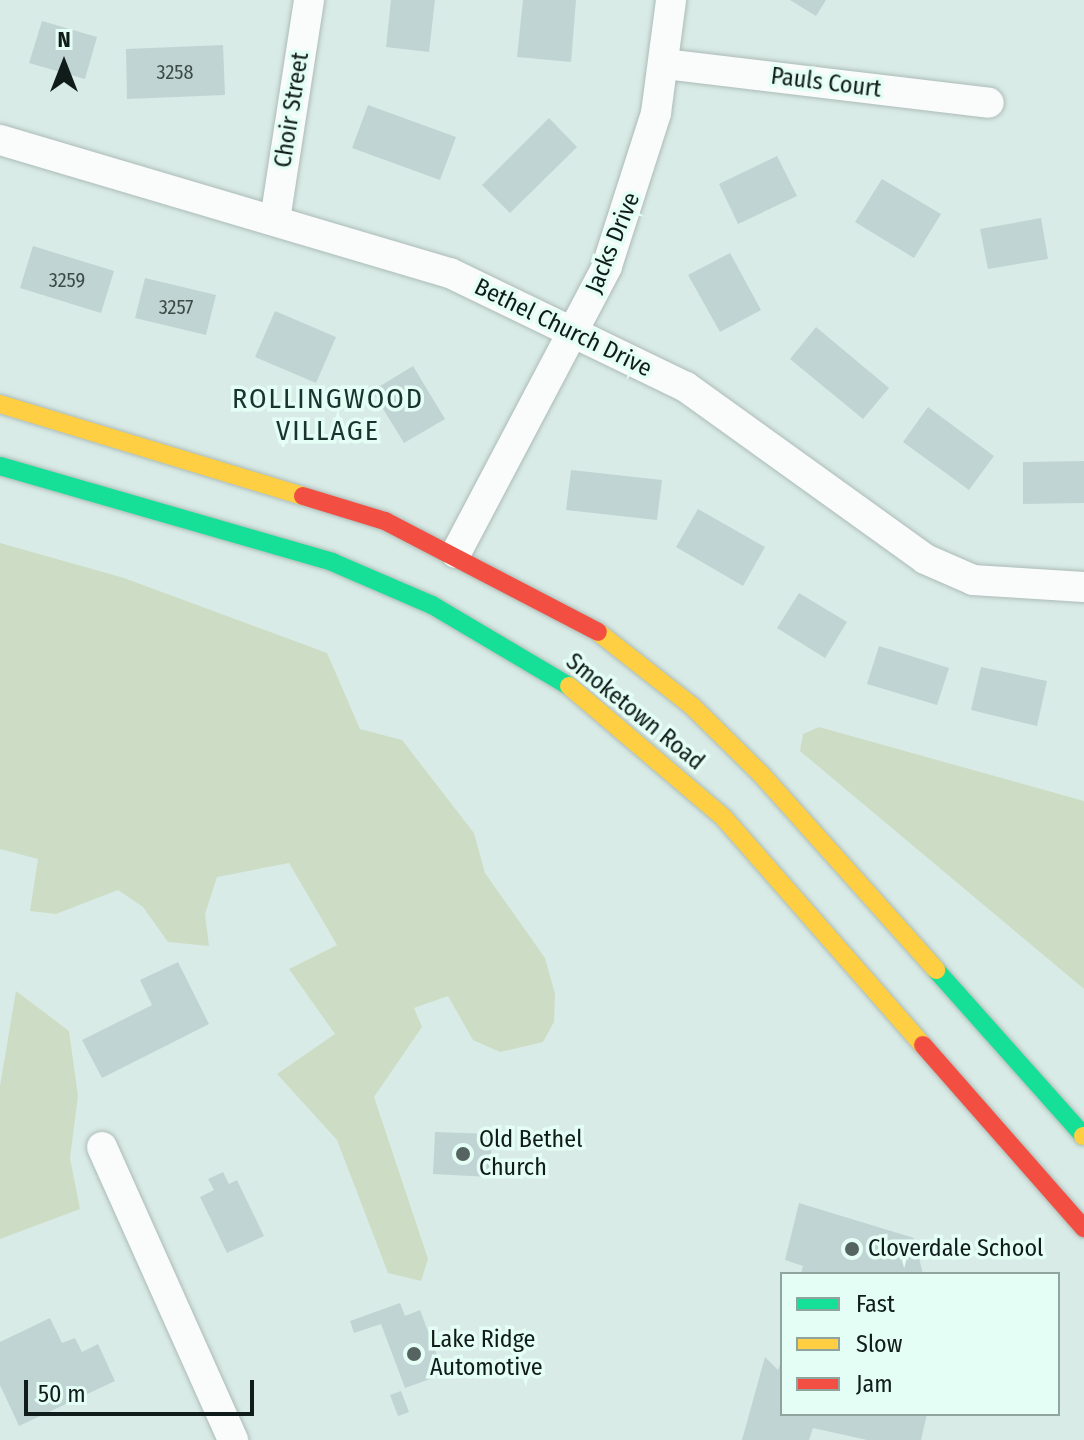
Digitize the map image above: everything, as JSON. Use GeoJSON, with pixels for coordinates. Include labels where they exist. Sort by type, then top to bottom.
{"type":"FeatureCollection","features":[{"type":"Feature","properties":{"kind":"main road","name":"Smoketown Road"},"geometry":{"type":"LineString","coordinates":[[0,404],[311,494],[456,553],[593,628],[692,706],[761,774],[1084,1136]]}},
{"type":"Feature","properties":{"kind":"main road","name":"Smoketown Road"},"geometry":{"type":"LineString","coordinates":[[0,466],[332,562],[432,605],[573,688],[724,818],[1084,1228]]}},
{"type":"Feature","properties":{"kind":"street","name":"Choir Street"},"geometry":{"type":"LineString","coordinates":[[275,220],[309,0]]}},
{"type":"Feature","properties":{"kind":"street","name":"Jacks Drive"},"geometry":{"type":"LineString","coordinates":[[456,553],[574,333],[633,198],[664,64],[671,0]]}},
{"type":"Feature","properties":{"kind":"street","name":"Pauls Court"},"geometry":{"type":"LineString","coordinates":[[664,64],[989,103]]}},
{"type":"Feature","properties":{"kind":"street","name":"Bethel Church Drive"},"geometry":{"type":"LineString","coordinates":[[0,140],[450,273],[686,387],[925,559],[973,580],[1084,587]]}},
{"type":"Feature","properties":{"kind":"street"},"geometry":{"type":"LineString","coordinates":[[102,1147],[233,1440]]}},
{"type":"Feature","properties":{"kind":"green space"},"geometry":{"type":"Polygon","coordinates":[[[0,543],[124,578],[327,653],[360,729],[402,740],[474,833],[485,873],[545,958],[555,994],[554,1022],[543,1042],[500,1052],[473,1040],[448,996],[414,1008],[422,1027],[374,1097],[428,1259],[421,1281],[388,1273],[337,1140],[277,1074],[335,1034],[289,969],[337,945],[289,863],[217,877],[205,914],[209,946],[168,942],[143,907],[118,890],[56,914],[30,911],[38,859],[0,849],[0,543]]]}},
{"type":"Feature","properties":{"kind":"green space"},"geometry":{"type":"Polygon","coordinates":[[[819,727],[1084,801],[1084,989],[800,751],[803,734],[819,727]]]}},
{"type":"Feature","properties":{"kind":"green space"},"geometry":{"type":"Polygon","coordinates":[[[16,991],[69,1031],[78,1096],[70,1158],[80,1209],[0,1239],[0,1086],[16,991]]]}},
{"type":"Feature","properties":{"kind":"building"},"geometry":{"type":"Polygon","coordinates":[[[391,0],[435,0],[429,52],[386,47],[391,0]]]}},
{"type":"Feature","properties":{"kind":"building"},"geometry":{"type":"Polygon","coordinates":[[[523,0],[576,0],[571,62],[517,57],[523,0]]]}},
{"type":"Feature","properties":{"kind":"building"},"geometry":{"type":"Polygon","coordinates":[[[790,0],[826,0],[816,16],[790,0]]]}},
{"type":"Feature","properties":{"kind":"building"},"geometry":{"type":"Polygon","coordinates":[[[42,21],[97,37],[85,79],[29,63],[42,21]]]}},
{"type":"Feature","properties":{"kind":"building"},"geometry":{"type":"Polygon","coordinates":[[[223,45],[225,95],[127,99],[126,49],[223,45]]]}},
{"type":"Feature","properties":{"kind":"building"},"geometry":{"type":"Polygon","coordinates":[[[368,105],[456,137],[440,180],[352,148],[368,105]]]}},
{"type":"Feature","properties":{"kind":"building"},"geometry":{"type":"Polygon","coordinates":[[[549,118],[577,147],[510,213],[482,185],[549,118]]]}},
{"type":"Feature","properties":{"kind":"building"},"geometry":{"type":"Polygon","coordinates":[[[777,156],[797,196],[738,224],[719,184],[777,156]]]}},
{"type":"Feature","properties":{"kind":"building"},"geometry":{"type":"Polygon","coordinates":[[[882,179],[941,214],[914,258],[855,222],[882,179]]]}},
{"type":"Feature","properties":{"kind":"building"},"geometry":{"type":"Polygon","coordinates":[[[1041,218],[1048,259],[988,269],[980,229],[1041,218]]]}},
{"type":"Feature","properties":{"kind":"building"},"geometry":{"type":"Polygon","coordinates":[[[33,246],[114,271],[101,313],[20,288],[33,246]]]}},
{"type":"Feature","properties":{"kind":"building"},"geometry":{"type":"Polygon","coordinates":[[[730,253],[761,310],[720,332],[688,275],[730,253]]]}},
{"type":"Feature","properties":{"kind":"building"},"geometry":{"type":"Polygon","coordinates":[[[145,278],[216,295],[206,335],[135,318],[145,278]]]}},
{"type":"Feature","properties":{"kind":"building"},"geometry":{"type":"Polygon","coordinates":[[[275,311],[336,337],[316,383],[255,357],[275,311]]]}},
{"type":"Feature","properties":{"kind":"building"},"geometry":{"type":"Polygon","coordinates":[[[816,327],[889,388],[863,419],[790,359],[816,327]]]}},
{"type":"Feature","properties":{"kind":"building"},"geometry":{"type":"Polygon","coordinates":[[[413,366],[445,419],[404,443],[372,391],[413,366]]]}},
{"type":"Feature","properties":{"kind":"building"},"geometry":{"type":"Polygon","coordinates":[[[928,407],[994,456],[969,490],[903,442],[928,407]]]}},
{"type":"Feature","properties":{"kind":"building"},"geometry":{"type":"Polygon","coordinates":[[[1084,461],[1084,503],[1023,504],[1023,462],[1084,461]]]}},
{"type":"Feature","properties":{"kind":"building"},"geometry":{"type":"Polygon","coordinates":[[[571,470],[662,480],[657,520],[566,510],[571,470]]]}},
{"type":"Feature","properties":{"kind":"building"},"geometry":{"type":"Polygon","coordinates":[[[698,509],[765,547],[743,586],[676,547],[698,509]]]}},
{"type":"Feature","properties":{"kind":"building"},"geometry":{"type":"Polygon","coordinates":[[[799,593],[847,622],[825,658],[777,628],[799,593]]]}},
{"type":"Feature","properties":{"kind":"building"},"geometry":{"type":"Polygon","coordinates":[[[879,646],[949,668],[937,705],[867,684],[879,646]]]}},
{"type":"Feature","properties":{"kind":"building"},"geometry":{"type":"Polygon","coordinates":[[[981,667],[1047,681],[1037,726],[971,710],[981,667]]]}},
{"type":"Feature","properties":{"kind":"building"},"geometry":{"type":"Polygon","coordinates":[[[178,962],[209,1024],[102,1078],[82,1040],[152,1005],[140,980],[178,962]]]}},
{"type":"Feature","properties":{"kind":"building","name":"Old Bethel Church"},"geometry":{"type":"Polygon","coordinates":[[[435,1132],[492,1134],[490,1177],[433,1174],[435,1132]]]}},
{"type":"Feature","properties":{"kind":"building"},"geometry":{"type":"Polygon","coordinates":[[[223,1172],[229,1184],[237,1180],[264,1236],[227,1253],[200,1197],[214,1190],[208,1179],[223,1172]]]}},
{"type":"Feature","properties":{"kind":"building","name":"Cloverdale School"},"geometry":{"type":"Polygon","coordinates":[[[799,1203],[914,1238],[922,1272],[802,1272],[803,1266],[785,1260],[799,1203]]]}},
{"type":"Feature","properties":{"kind":"building","name":"Lake Ridge Automotive"},"geometry":{"type":"Polygon","coordinates":[[[400,1303],[405,1316],[420,1310],[444,1374],[405,1388],[381,1324],[354,1333],[350,1321],[400,1303]]]}},
{"type":"Feature","properties":{"kind":"building"},"geometry":{"type":"Polygon","coordinates":[[[50,1318],[62,1343],[75,1338],[82,1352],[98,1344],[115,1381],[19,1426],[0,1385],[0,1342],[50,1318]]]}},
{"type":"Feature","properties":{"kind":"building"},"geometry":{"type":"Polygon","coordinates":[[[765,1357],[778,1370],[780,1364],[780,1416],[927,1416],[921,1440],[867,1440],[813,1428],[809,1440],[742,1440],[765,1357]]]}},
{"type":"Feature","properties":{"kind":"building"},"geometry":{"type":"Polygon","coordinates":[[[401,1391],[409,1412],[398,1416],[390,1395],[401,1391]]]}},
{"type":"Feature","properties":{"kind":"traffic: fast"},"geometry":{"type":"LineString","coordinates":[[0,466],[332,562],[432,605],[569,686]]}},
{"type":"Feature","properties":{"kind":"traffic: fast"},"geometry":{"type":"LineString","coordinates":[[936,970],[1084,1136]]}},
{"type":"Feature","properties":{"kind":"traffic: slow"},"geometry":{"type":"LineString","coordinates":[[0,404],[303,496]]}},
{"type":"Feature","properties":{"kind":"traffic: slow"},"geometry":{"type":"LineString","coordinates":[[598,632],[692,706],[761,774],[936,970]]}},
{"type":"Feature","properties":{"kind":"traffic: slow"},"geometry":{"type":"LineString","coordinates":[[569,686],[724,818],[923,1045]]}},
{"type":"Feature","properties":{"kind":"traffic: jam"},"geometry":{"type":"LineString","coordinates":[[303,496],[385,521],[598,632]]}},
{"type":"Feature","properties":{"kind":"traffic: jam"},"geometry":{"type":"LineString","coordinates":[[923,1045],[1084,1228]]}},
{"type":"Feature","properties":{"kind":"place","name":"Old Bethel Church"},"geometry":{"type":"Point","coordinates":[463,1154]}},
{"type":"Feature","properties":{"kind":"place","name":"Cloverdale School"},"geometry":{"type":"Point","coordinates":[852,1249]}},
{"type":"Feature","properties":{"kind":"place","name":"Lake Ridge Automotive"},"geometry":{"type":"Point","coordinates":[414,1354]}},
{"type":"Feature","properties":{"kind":"district","name":"ROLLINGWOOD VILLAGE"},"geometry":{"type":"Point","coordinates":[328,415]}}]}
